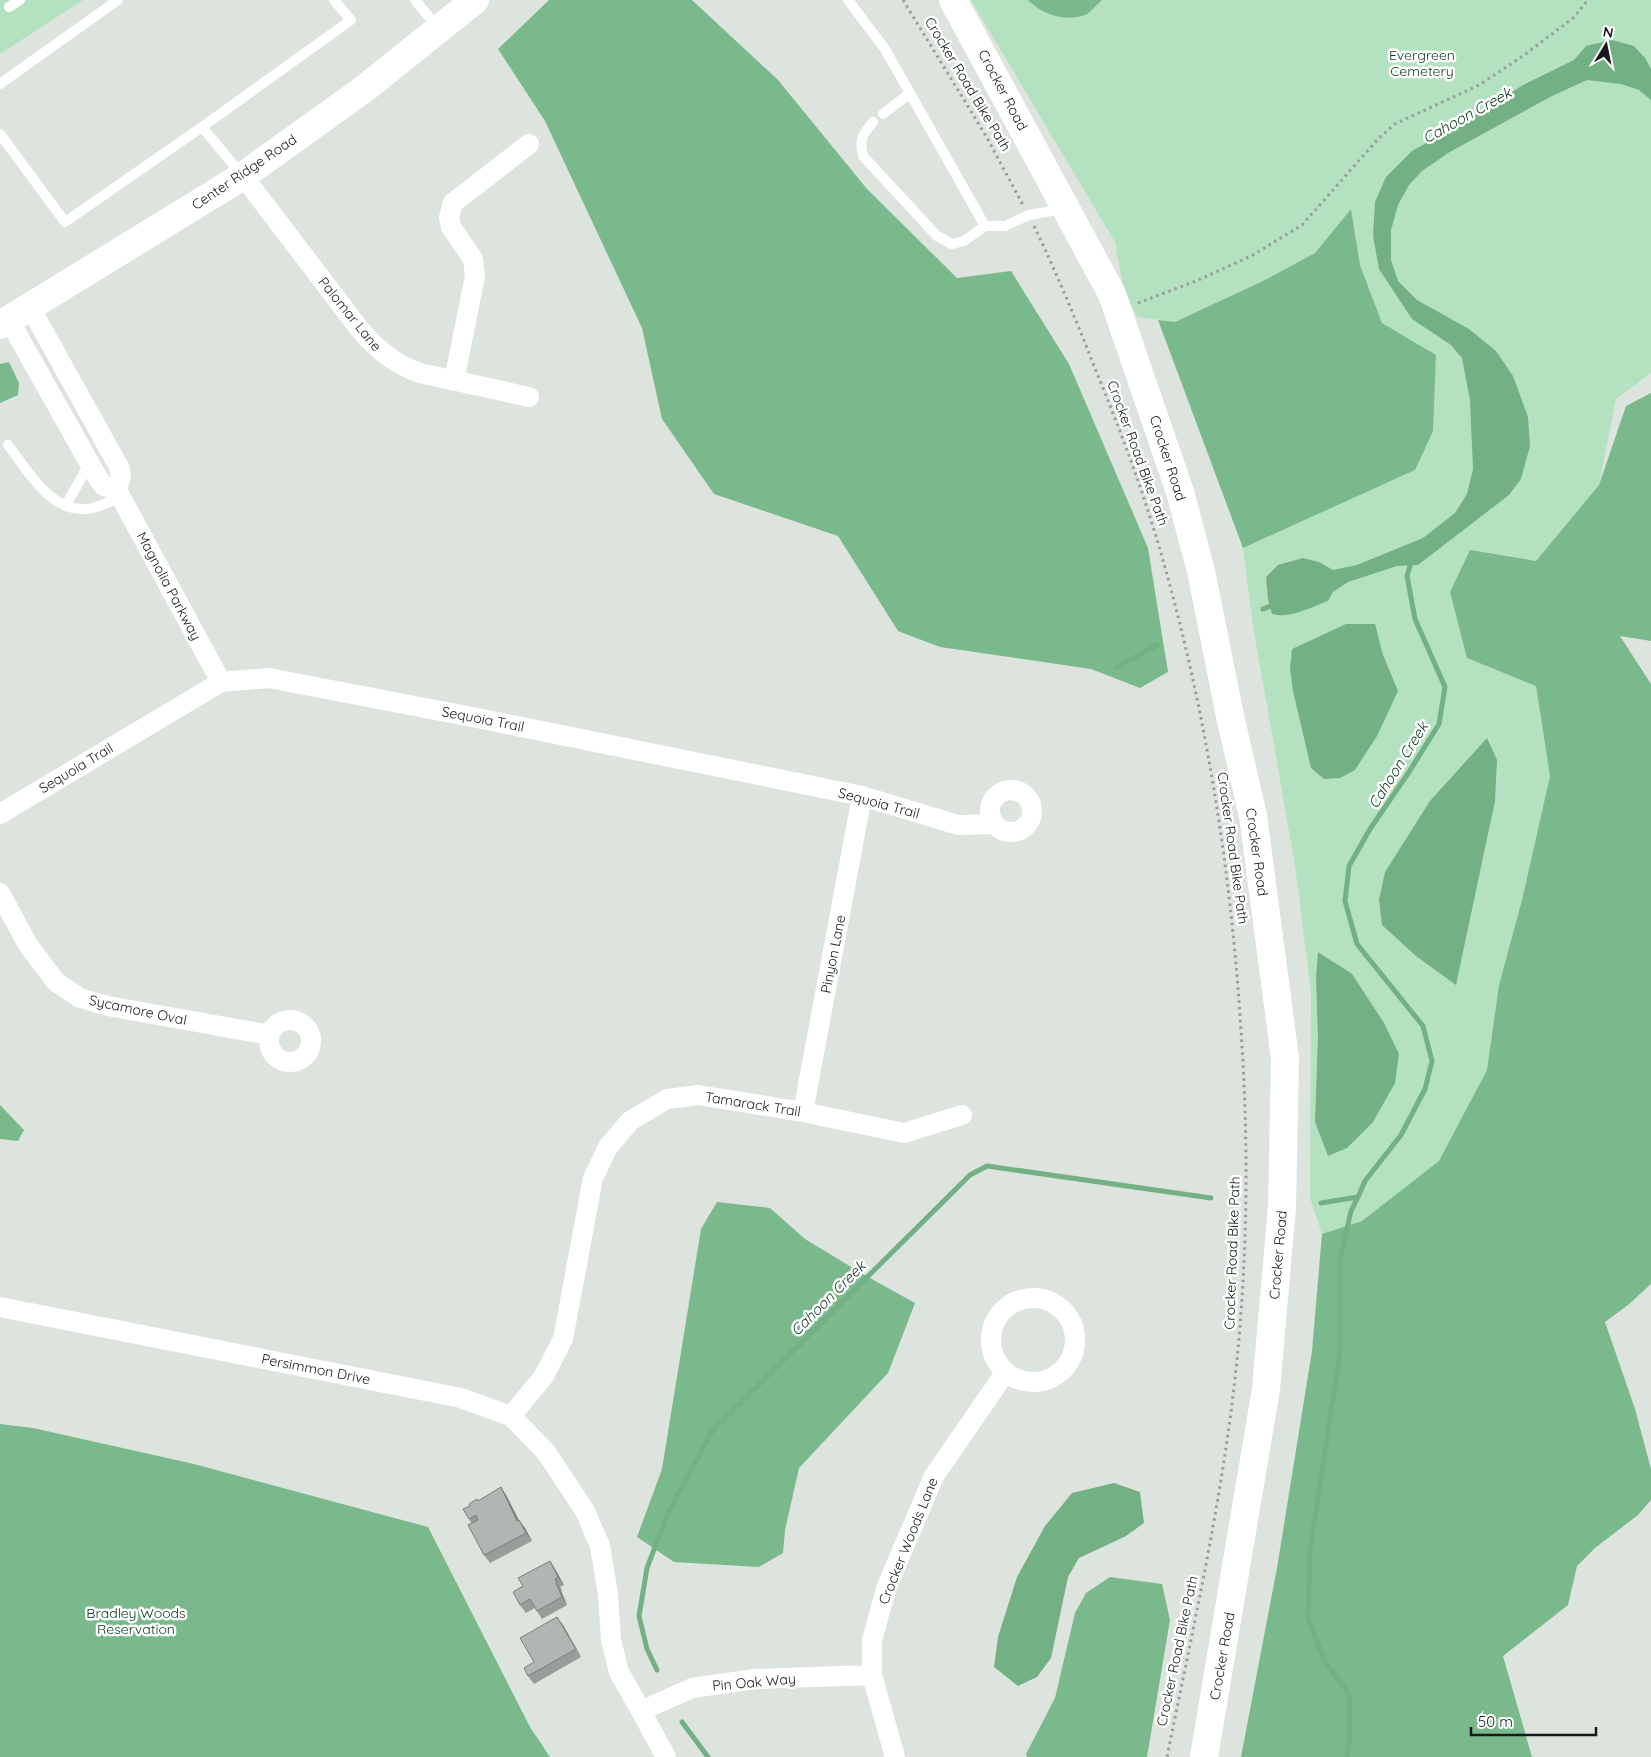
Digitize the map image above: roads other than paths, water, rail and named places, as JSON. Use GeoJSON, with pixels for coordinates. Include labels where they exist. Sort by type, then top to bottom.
{"type":"FeatureCollection","features":[{"type":"Feature","properties":{"kind":"main road","name":"Center Ridge Road"},"geometry":{"type":"LineString","coordinates":[[13,317],[243,176],[364,89],[476,0]]}},
{"type":"Feature","properties":{"kind":"main road","name":"Crocker Road"},"geometry":{"type":"LineString","coordinates":[[953,0],[1112,294],[1180,492],[1201,570],[1230,716],[1253,816],[1285,1058],[1282,1207],[1266,1389],[1204,1757]]}},
{"type":"Feature","properties":{"kind":"street"},"geometry":{"type":"LineString","coordinates":[[454,381],[475,276],[473,259],[451,227],[448,217],[453,203],[528,144]]}},
{"type":"Feature","properties":{"kind":"street","name":"Palomar Lane"},"geometry":{"type":"LineString","coordinates":[[243,176],[371,343],[382,353],[406,368],[420,374],[529,397]]}},
{"type":"Feature","properties":{"kind":"street"},"geometry":{"type":"LineString","coordinates":[[13,317],[119,467],[121,476],[119,494]]}},
{"type":"Feature","properties":{"kind":"street","name":"Magnolia Parkway"},"geometry":{"type":"LineString","coordinates":[[13,317],[98,480],[104,486],[119,494],[221,682]]}},
{"type":"Feature","properties":{"kind":"street","name":"Sequoia Trail"},"geometry":{"type":"LineString","coordinates":[[0,814],[221,682],[270,678],[862,796],[958,825],[994,824]]}},
{"type":"Feature","properties":{"kind":"street","name":"Pinyon Lane"},"geometry":{"type":"LineString","coordinates":[[803,1112],[862,796]]}},
{"type":"Feature","properties":{"kind":"street","name":"Sycamore Oval"},"geometry":{"type":"LineString","coordinates":[[0,893],[28,945],[56,982],[80,998],[108,1006],[270,1035]]}},
{"type":"Feature","properties":{"kind":"street","name":"Tamarack Trail"},"geometry":{"type":"LineString","coordinates":[[511,1416],[544,1376],[563,1339],[592,1178],[608,1147],[630,1121],[667,1099],[698,1095],[803,1112],[904,1134],[962,1115]]}},
{"type":"Feature","properties":{"kind":"street"},"geometry":{"type":"LineString","coordinates":[[1031,1297],[1046,1299],[1059,1306],[1068,1316],[1074,1328],[1076,1342],[1073,1356],[1066,1367],[1056,1376],[1044,1382],[1030,1383],[1017,1380],[1005,1372],[996,1361],[991,1348],[991,1333],[996,1319],[1005,1308],[1017,1301],[1031,1297]]}},
{"type":"Feature","properties":{"kind":"street","name":"Persimmon Drive"},"geometry":{"type":"LineString","coordinates":[[0,1307],[461,1398],[511,1416],[546,1452],[585,1511],[600,1546],[608,1594],[611,1640],[619,1672],[641,1711]]}},
{"type":"Feature","properties":{"kind":"street","name":"Crocker Woods Lane"},"geometry":{"type":"LineString","coordinates":[[895,1757],[872,1675],[872,1640],[887,1586],[934,1476],[1005,1372]]}},
{"type":"Feature","properties":{"kind":"street","name":"Pin Oak Way"},"geometry":{"type":"LineString","coordinates":[[641,1711],[692,1688],[755,1679],[872,1675]]}},
{"type":"Feature","properties":{"kind":"street"},"geometry":{"type":"LineString","coordinates":[[641,1711],[666,1757]]}},
{"type":"Feature","properties":{"kind":"lane"},"geometry":{"type":"LineString","coordinates":[[9,7],[20,0]]}},
{"type":"Feature","properties":{"kind":"lane"},"geometry":{"type":"LineString","coordinates":[[0,84],[118,0]]}},
{"type":"Feature","properties":{"kind":"lane"},"geometry":{"type":"LineString","coordinates":[[0,134],[65,222],[351,20],[334,0]]}},
{"type":"Feature","properties":{"kind":"lane"},"geometry":{"type":"LineString","coordinates":[[415,0],[439,29]]}},
{"type":"Feature","properties":{"kind":"lane"},"geometry":{"type":"LineString","coordinates":[[848,0],[885,49],[985,226]]}},
{"type":"Feature","properties":{"kind":"lane"},"geometry":{"type":"LineString","coordinates":[[883,114],[910,93]]}},
{"type":"Feature","properties":{"kind":"lane"},"geometry":{"type":"LineString","coordinates":[[873,122],[863,133],[860,144],[863,156],[937,236],[952,244],[964,241],[985,226],[1004,226],[1029,215],[1066,208]]}},
{"type":"Feature","properties":{"kind":"lane"},"geometry":{"type":"LineString","coordinates":[[202,127],[243,176]]}},
{"type":"Feature","properties":{"kind":"lane"},"geometry":{"type":"LineString","coordinates":[[8,445],[44,492],[72,508],[92,508],[119,494]]}},
{"type":"Feature","properties":{"kind":"lane"},"geometry":{"type":"LineString","coordinates":[[66,505],[90,464]]}},
{"type":"Feature","properties":{"kind":"waterway","name":"Cahoon Creek"},"geometry":{"type":"LineString","coordinates":[[1321,1203],[1358,1197],[1365,1181],[1401,1135],[1425,1089],[1432,1061],[1423,1026],[1357,944],[1345,901],[1349,866],[1370,829],[1439,724],[1445,687],[1415,619],[1407,576],[1412,559]]}},
{"type":"Feature","properties":{"kind":"waterway"},"geometry":{"type":"LineString","coordinates":[[1263,609],[1276,604]]}},
{"type":"Feature","properties":{"kind":"waterway"},"geometry":{"type":"LineString","coordinates":[[1117,667],[1157,645]]}},
{"type":"Feature","properties":{"kind":"waterway","name":"Cahoon Creek"},"geometry":{"type":"LineString","coordinates":[[657,1670],[647,1649],[639,1616],[647,1568],[668,1513],[712,1431],[970,1175],[987,1166],[1211,1198]]}},
{"type":"Feature","properties":{"kind":"waterway"},"geometry":{"type":"LineString","coordinates":[[1347,1757],[1350,1735],[1349,1694],[1324,1660],[1308,1619],[1310,1550],[1340,1353],[1340,1260],[1351,1211],[1358,1197]]}},
{"type":"Feature","properties":{"kind":"waterway","name":"Cahoon Creek"},"geometry":{"type":"LineString","coordinates":[[682,1722],[708,1757]]}},
{"type":"Feature","properties":{"kind":"park label","name":"Evergreen Cemetery"},"geometry":{"type":"Point","coordinates":[1422,64]}},
{"type":"Feature","properties":{"kind":"park label","name":"Bradley Woods Reservation"},"geometry":{"type":"Point","coordinates":[136,1622]}}]}
